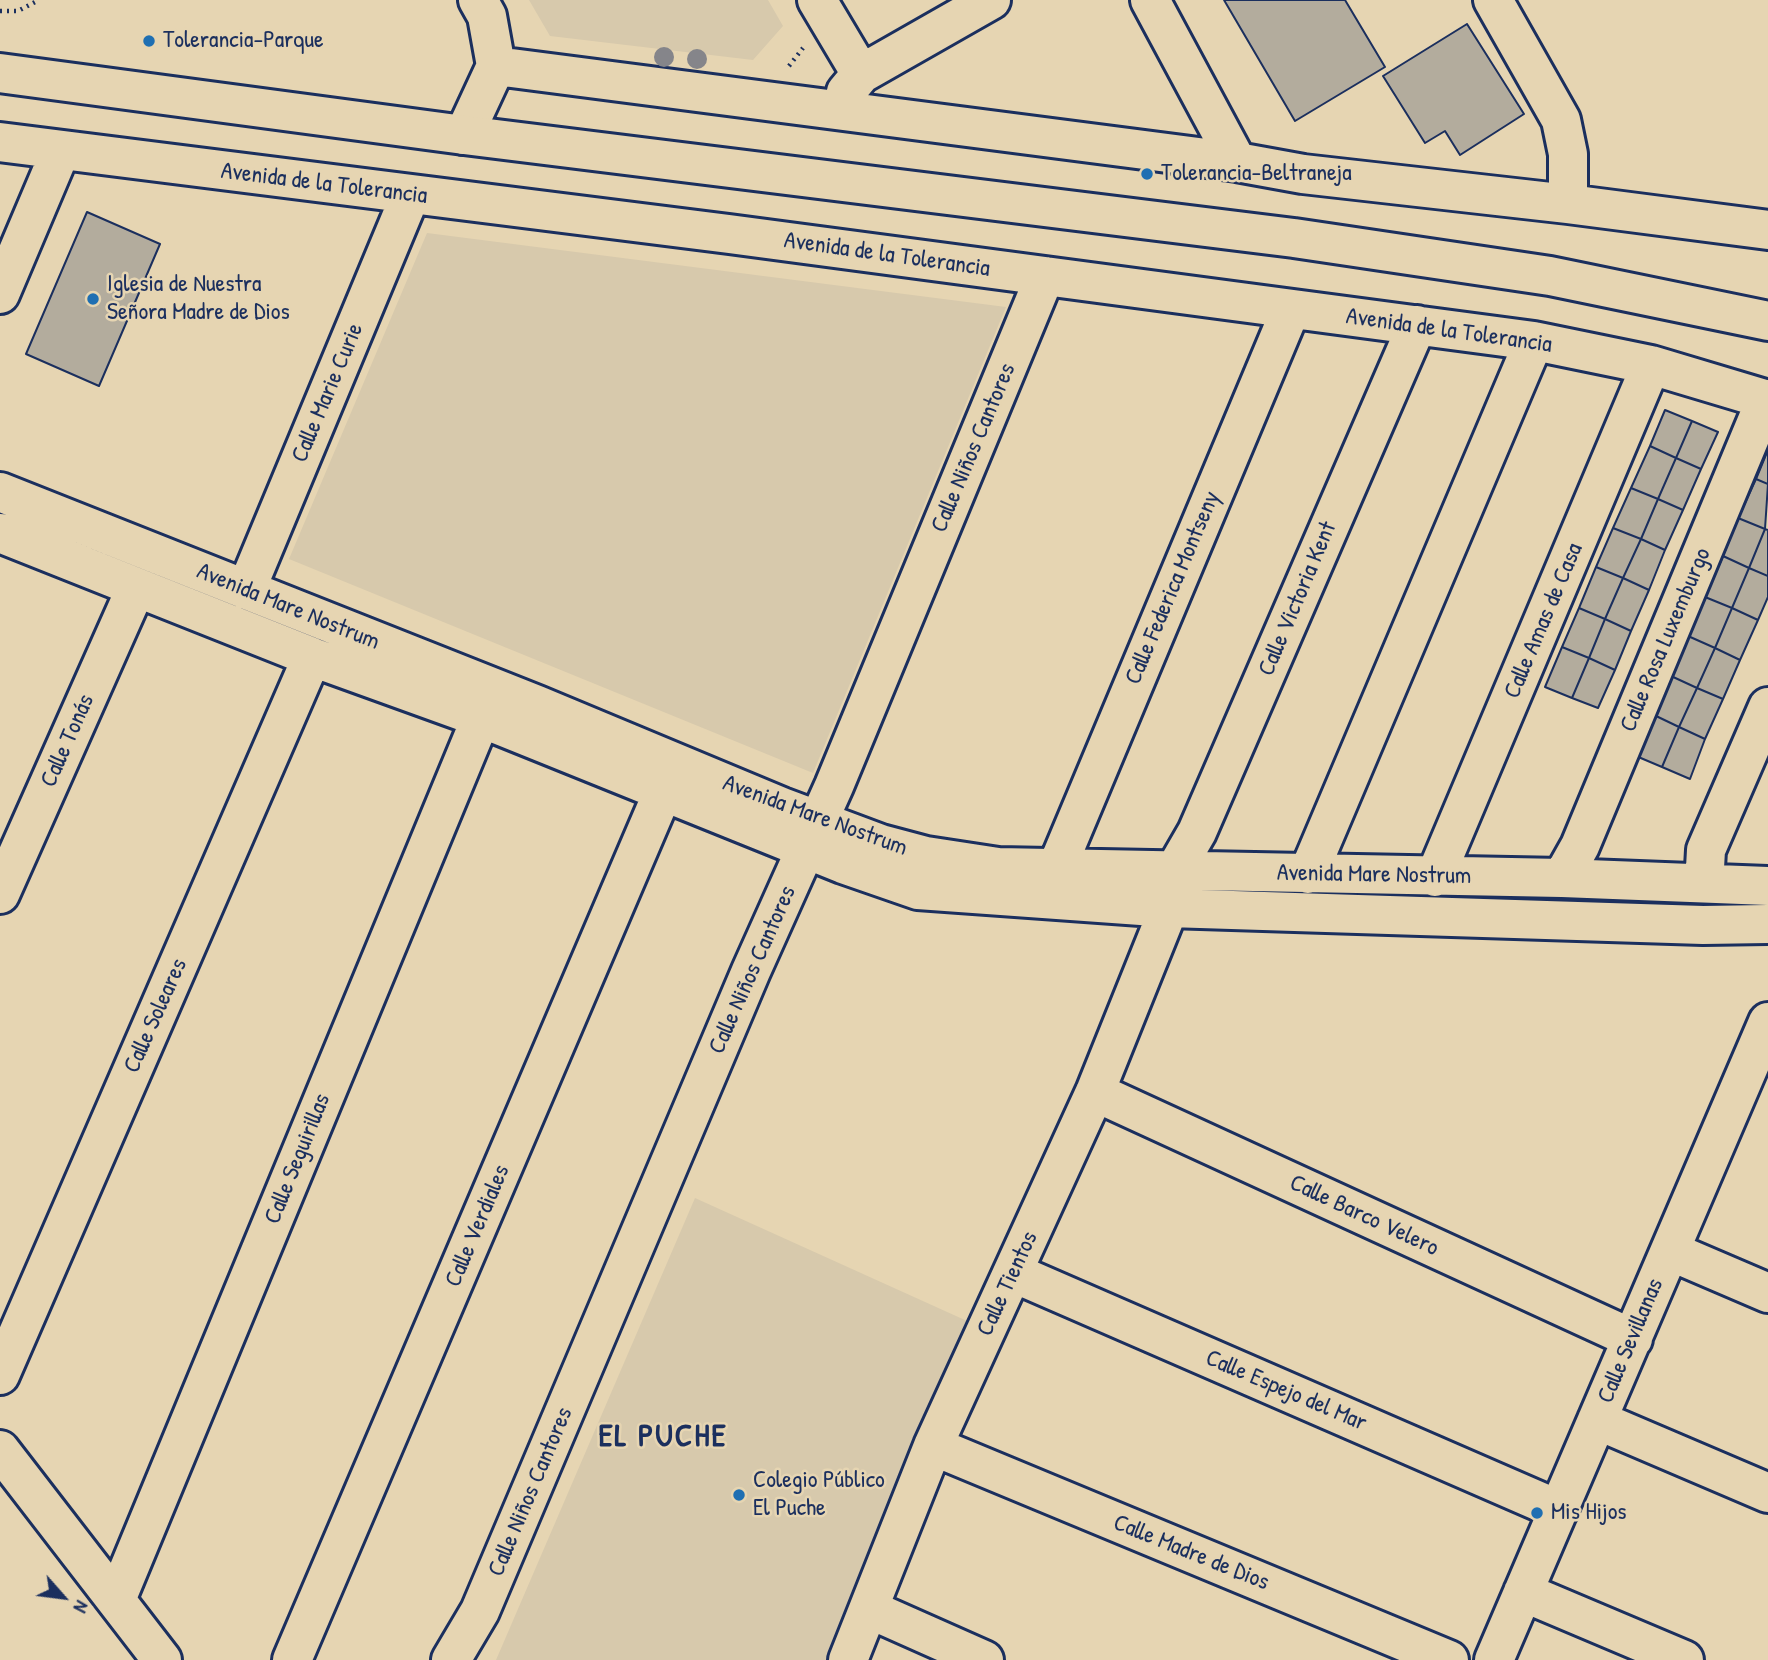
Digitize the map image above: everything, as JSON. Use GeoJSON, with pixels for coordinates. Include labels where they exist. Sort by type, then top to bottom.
{"type":"FeatureCollection","features":[{"type":"Feature","properties":{"kind":"street"},"geometry":{"type":"LineString","coordinates":[[464,135],[496,66],[487,16],[478,0]]}},
{"type":"Feature","properties":{"kind":"street"},"geometry":{"type":"LineString","coordinates":[[817,0],[861,74]]}},
{"type":"Feature","properties":{"kind":"street"},"geometry":{"type":"LineString","coordinates":[[831,111],[861,74],[991,0]]}},
{"type":"Feature","properties":{"kind":"street"},"geometry":{"type":"LineString","coordinates":[[1150,0],[1237,163]]}},
{"type":"Feature","properties":{"kind":"street"},"geometry":{"type":"LineString","coordinates":[[1493,0],[1561,120],[1568,154],[1568,204]]}},
{"type":"Feature","properties":{"kind":"street"},"geometry":{"type":"LineString","coordinates":[[496,66],[1237,163],[1303,174],[1768,230]]}},
{"type":"Feature","properties":{"kind":"street"},"geometry":{"type":"LineString","coordinates":[[0,73],[464,135],[1294,238],[1550,276],[1768,321]]}},
{"type":"Feature","properties":{"kind":"street","name":"Avenida de la Tolerancia"},"geometry":{"type":"LineString","coordinates":[[0,142],[410,196],[729,234],[1534,341],[1651,365],[1767,399]]}},
{"type":"Feature","properties":{"kind":"street"},"geometry":{"type":"LineString","coordinates":[[0,294],[61,150]]}},
{"type":"Feature","properties":{"kind":"street","name":"Calle Marie Curie"},"geometry":{"type":"LineString","coordinates":[[246,590],[410,196]]}},
{"type":"Feature","properties":{"kind":"street","name":"Calle Niños Cantores"},"geometry":{"type":"LineString","coordinates":[[451,1660],[480,1611],[751,971],[813,834],[1045,276]]}},
{"type":"Feature","properties":{"kind":"street","name":"Calle Federica Montseny"},"geometry":{"type":"LineString","coordinates":[[1057,867],[1291,309]]}},
{"type":"Feature","properties":{"kind":"street","name":"Calle Victoria Kent"},"geometry":{"type":"LineString","coordinates":[[1175,870],[1197,832],[1417,325]]}},
{"type":"Feature","properties":{"kind":"street"},"geometry":{"type":"LineString","coordinates":[[1308,874],[1534,341]]}},
{"type":"Feature","properties":{"kind":"street","name":"Calle Amas de Casa"},"geometry":{"type":"LineString","coordinates":[[1435,877],[1651,365]]}},
{"type":"Feature","properties":{"kind":"street","name":"Calle Rosa Luxemburgo"},"geometry":{"type":"LineString","coordinates":[[1562,878],[1580,846],[1767,399]]}},
{"type":"Feature","properties":{"kind":"street","name":"Avenida Mare Nostrum"},"geometry":{"type":"LineString","coordinates":[[0,492],[246,590],[813,834],[918,890],[1169,908],[1703,925],[1768,923]]}},
{"type":"Feature","properties":{"kind":"street","name":"Avenida Mare Nostrum"},"geometry":{"type":"LineString","coordinates":[[0,533],[312,657],[481,718],[663,792],[813,834],[998,867],[1562,878],[1768,886]]}},
{"type":"Feature","properties":{"kind":"street","name":"Calle Tonás"},"geometry":{"type":"LineString","coordinates":[[0,894],[136,588]]}},
{"type":"Feature","properties":{"kind":"street","name":"Calle Soleares"},"geometry":{"type":"LineString","coordinates":[[0,1374],[312,657]]}},
{"type":"Feature","properties":{"kind":"street"},"geometry":{"type":"LineString","coordinates":[[1709,882],[1705,868],[1706,850],[1768,707]]}},
{"type":"Feature","properties":{"kind":"street","name":"Calle Seguirillas"},"geometry":{"type":"LineString","coordinates":[[116,1600],[481,718]]}},
{"type":"Feature","properties":{"kind":"street","name":"Calle Verdiales"},"geometry":{"type":"LineString","coordinates":[[292,1660],[663,792]]}},
{"type":"Feature","properties":{"kind":"street","name":"Calle Tientos"},"geometry":{"type":"LineString","coordinates":[[848,1660],[933,1447],[1095,1092],[1169,908]]}},
{"type":"Feature","properties":{"kind":"street","name":"Calle Sevillanas"},"geometry":{"type":"LineString","coordinates":[[1494,1660],[1670,1251],[1757,1084],[1768,1022]]}},
{"type":"Feature","properties":{"kind":"street","name":"Calle Barco Velero"},"geometry":{"type":"LineString","coordinates":[[1095,1092],[1633,1339]]}},
{"type":"Feature","properties":{"kind":"street"},"geometry":{"type":"LineString","coordinates":[[1670,1251],[1768,1293]]}},
{"type":"Feature","properties":{"kind":"street","name":"Calle Espejo del Mar"},"geometry":{"type":"LineString","coordinates":[[1014,1273],[1559,1510]]}},
{"type":"Feature","properties":{"kind":"street"},"geometry":{"type":"LineString","coordinates":[[1597,1420],[1768,1493]]}},
{"type":"Feature","properties":{"kind":"street","name":"Calle Madre de Dios"},"geometry":{"type":"LineString","coordinates":[[933,1447],[1449,1660]]}},
{"type":"Feature","properties":{"kind":"street"},"geometry":{"type":"LineString","coordinates":[[0,1450],[162,1660]]}},
{"type":"Feature","properties":{"kind":"street"},"geometry":{"type":"LineString","coordinates":[[1524,1592],[1684,1660]]}},
{"type":"Feature","properties":{"kind":"street"},"geometry":{"type":"LineString","coordinates":[[869,1609],[984,1660]]}},
{"type":"Feature","properties":{"kind":"path"},"geometry":{"type":"LineString","coordinates":[[0,10],[18,11],[39,0]]}},
{"type":"Feature","properties":{"kind":"shaded area"},"geometry":{"type":"Polygon","coordinates":[[[529,0],[768,0],[783,26],[753,60],[550,36],[529,0]]]}},
{"type":"Feature","properties":{"kind":"shaded area"},"geometry":{"type":"Polygon","coordinates":[[[427,233],[1006,307],[813,773],[289,559],[427,233]]]}},
{"type":"Feature","properties":{"kind":"shaded area","name":"Colegio Público El Puche"},"geometry":{"type":"Polygon","coordinates":[[[695,1198],[987,1330],[837,1660],[496,1660],[695,1198]]]}},
{"type":"Feature","properties":{"kind":"building"},"geometry":{"type":"Polygon","coordinates":[[[1224,0],[1345,0],[1385,67],[1295,121],[1224,0]]]}},
{"type":"Feature","properties":{"kind":"building"},"geometry":{"type":"Polygon","coordinates":[[[1467,24],[1524,114],[1460,155],[1445,131],[1425,143],[1383,76],[1467,24]]]}},
{"type":"Feature","properties":{"kind":"building","name":"Iglesia de Nuestra Señora Madre de Dios"},"geometry":{"type":"Polygon","coordinates":[[[87,212],[160,244],[99,386],[26,354],[87,212]]]}},
{"type":"Feature","properties":{"kind":"building"},"geometry":{"type":"Polygon","coordinates":[[[1665,410],[1692,421],[1676,458],[1650,446],[1665,410]]]}},
{"type":"Feature","properties":{"kind":"building"},"geometry":{"type":"Polygon","coordinates":[[[1692,421],[1718,432],[1701,469],[1676,458],[1692,421]]]}},
{"type":"Feature","properties":{"kind":"building"},"geometry":{"type":"Polygon","coordinates":[[[1650,446],[1676,458],[1658,499],[1631,488],[1650,446]]]}},
{"type":"Feature","properties":{"kind":"building"},"geometry":{"type":"Polygon","coordinates":[[[1768,450],[1768,484],[1756,479],[1768,450]]]}},
{"type":"Feature","properties":{"kind":"building"},"geometry":{"type":"Polygon","coordinates":[[[1676,458],[1701,469],[1683,510],[1658,499],[1676,458]]]}},
{"type":"Feature","properties":{"kind":"building"},"geometry":{"type":"Polygon","coordinates":[[[1756,479],[1768,484],[1765,529],[1738,518],[1756,479]]]}},
{"type":"Feature","properties":{"kind":"building"},"geometry":{"type":"Polygon","coordinates":[[[1631,488],[1658,499],[1641,539],[1613,528],[1631,488]]]}},
{"type":"Feature","properties":{"kind":"building"},"geometry":{"type":"Polygon","coordinates":[[[1658,499],[1683,510],[1665,550],[1641,539],[1658,499]]]}},
{"type":"Feature","properties":{"kind":"building"},"geometry":{"type":"Polygon","coordinates":[[[1738,518],[1765,529],[1749,568],[1723,556],[1738,518]]]}},
{"type":"Feature","properties":{"kind":"building"},"geometry":{"type":"Polygon","coordinates":[[[1613,528],[1641,539],[1623,578],[1596,567],[1613,528]]]}},
{"type":"Feature","properties":{"kind":"building"},"geometry":{"type":"Polygon","coordinates":[[[1765,529],[1768,530],[1768,576],[1749,568],[1765,529]]]}},
{"type":"Feature","properties":{"kind":"building"},"geometry":{"type":"Polygon","coordinates":[[[1641,539],[1665,550],[1649,590],[1623,578],[1641,539]]]}},
{"type":"Feature","properties":{"kind":"building"},"geometry":{"type":"Polygon","coordinates":[[[1723,556],[1749,568],[1732,608],[1705,597],[1723,556]]]}},
{"type":"Feature","properties":{"kind":"building"},"geometry":{"type":"Polygon","coordinates":[[[1596,567],[1623,578],[1605,619],[1579,608],[1596,567]]]}},
{"type":"Feature","properties":{"kind":"building"},"geometry":{"type":"Polygon","coordinates":[[[1749,568],[1768,576],[1768,597],[1758,620],[1732,608],[1749,568]]]}},
{"type":"Feature","properties":{"kind":"building"},"geometry":{"type":"Polygon","coordinates":[[[1623,578],[1649,590],[1631,631],[1605,619],[1623,578]]]}},
{"type":"Feature","properties":{"kind":"building"},"geometry":{"type":"Polygon","coordinates":[[[1705,597],[1732,608],[1715,648],[1688,636],[1705,597]]]}},
{"type":"Feature","properties":{"kind":"building"},"geometry":{"type":"Polygon","coordinates":[[[1579,608],[1605,619],[1589,658],[1562,647],[1579,608]]]}},
{"type":"Feature","properties":{"kind":"building"},"geometry":{"type":"Polygon","coordinates":[[[1732,608],[1758,620],[1740,660],[1715,648],[1732,608]]]}},
{"type":"Feature","properties":{"kind":"building"},"geometry":{"type":"Polygon","coordinates":[[[1605,619],[1631,631],[1615,670],[1589,658],[1605,619]]]}},
{"type":"Feature","properties":{"kind":"building"},"geometry":{"type":"Polygon","coordinates":[[[1688,636],[1715,648],[1697,688],[1671,676],[1688,636]]]}},
{"type":"Feature","properties":{"kind":"building"},"geometry":{"type":"Polygon","coordinates":[[[1562,647],[1589,658],[1572,698],[1545,687],[1562,647]]]}},
{"type":"Feature","properties":{"kind":"building"},"geometry":{"type":"Polygon","coordinates":[[[1715,648],[1740,660],[1723,699],[1697,688],[1715,648]]]}},
{"type":"Feature","properties":{"kind":"building"},"geometry":{"type":"Polygon","coordinates":[[[1589,658],[1615,670],[1598,708],[1572,698],[1589,658]]]}},
{"type":"Feature","properties":{"kind":"building"},"geometry":{"type":"Polygon","coordinates":[[[1671,676],[1697,688],[1679,727],[1654,715],[1671,676]]]}},
{"type":"Feature","properties":{"kind":"building"},"geometry":{"type":"Polygon","coordinates":[[[1697,688],[1723,699],[1705,739],[1679,727],[1697,688]]]}},
{"type":"Feature","properties":{"kind":"building"},"geometry":{"type":"Polygon","coordinates":[[[1654,715],[1679,727],[1662,767],[1636,756],[1654,715]]]}},
{"type":"Feature","properties":{"kind":"building"},"geometry":{"type":"Polygon","coordinates":[[[1679,727],[1705,739],[1690,779],[1662,767],[1679,727]]]}},
{"type":"Feature","properties":{"kind":"place","name":"Tolerancia-Parque"},"geometry":{"type":"Point","coordinates":[149,41]}},
{"type":"Feature","properties":{"kind":"place","name":"Tolerancia-Beltraneja"},"geometry":{"type":"Point","coordinates":[1147,174]}},
{"type":"Feature","properties":{"kind":"place","name":"Iglesia de Nuestra Señora Madre de Dios"},"geometry":{"type":"Point","coordinates":[93,299]}},
{"type":"Feature","properties":{"kind":"place","name":"Colegio Público El Puche"},"geometry":{"type":"Point","coordinates":[739,1495]}},
{"type":"Feature","properties":{"kind":"place","name":"Mis Hijos"},"geometry":{"type":"Point","coordinates":[1537,1513]}},
{"type":"Feature","properties":{"kind":"district","name":"EL PUCHE"},"geometry":{"type":"Point","coordinates":[663,1437]}}]}
